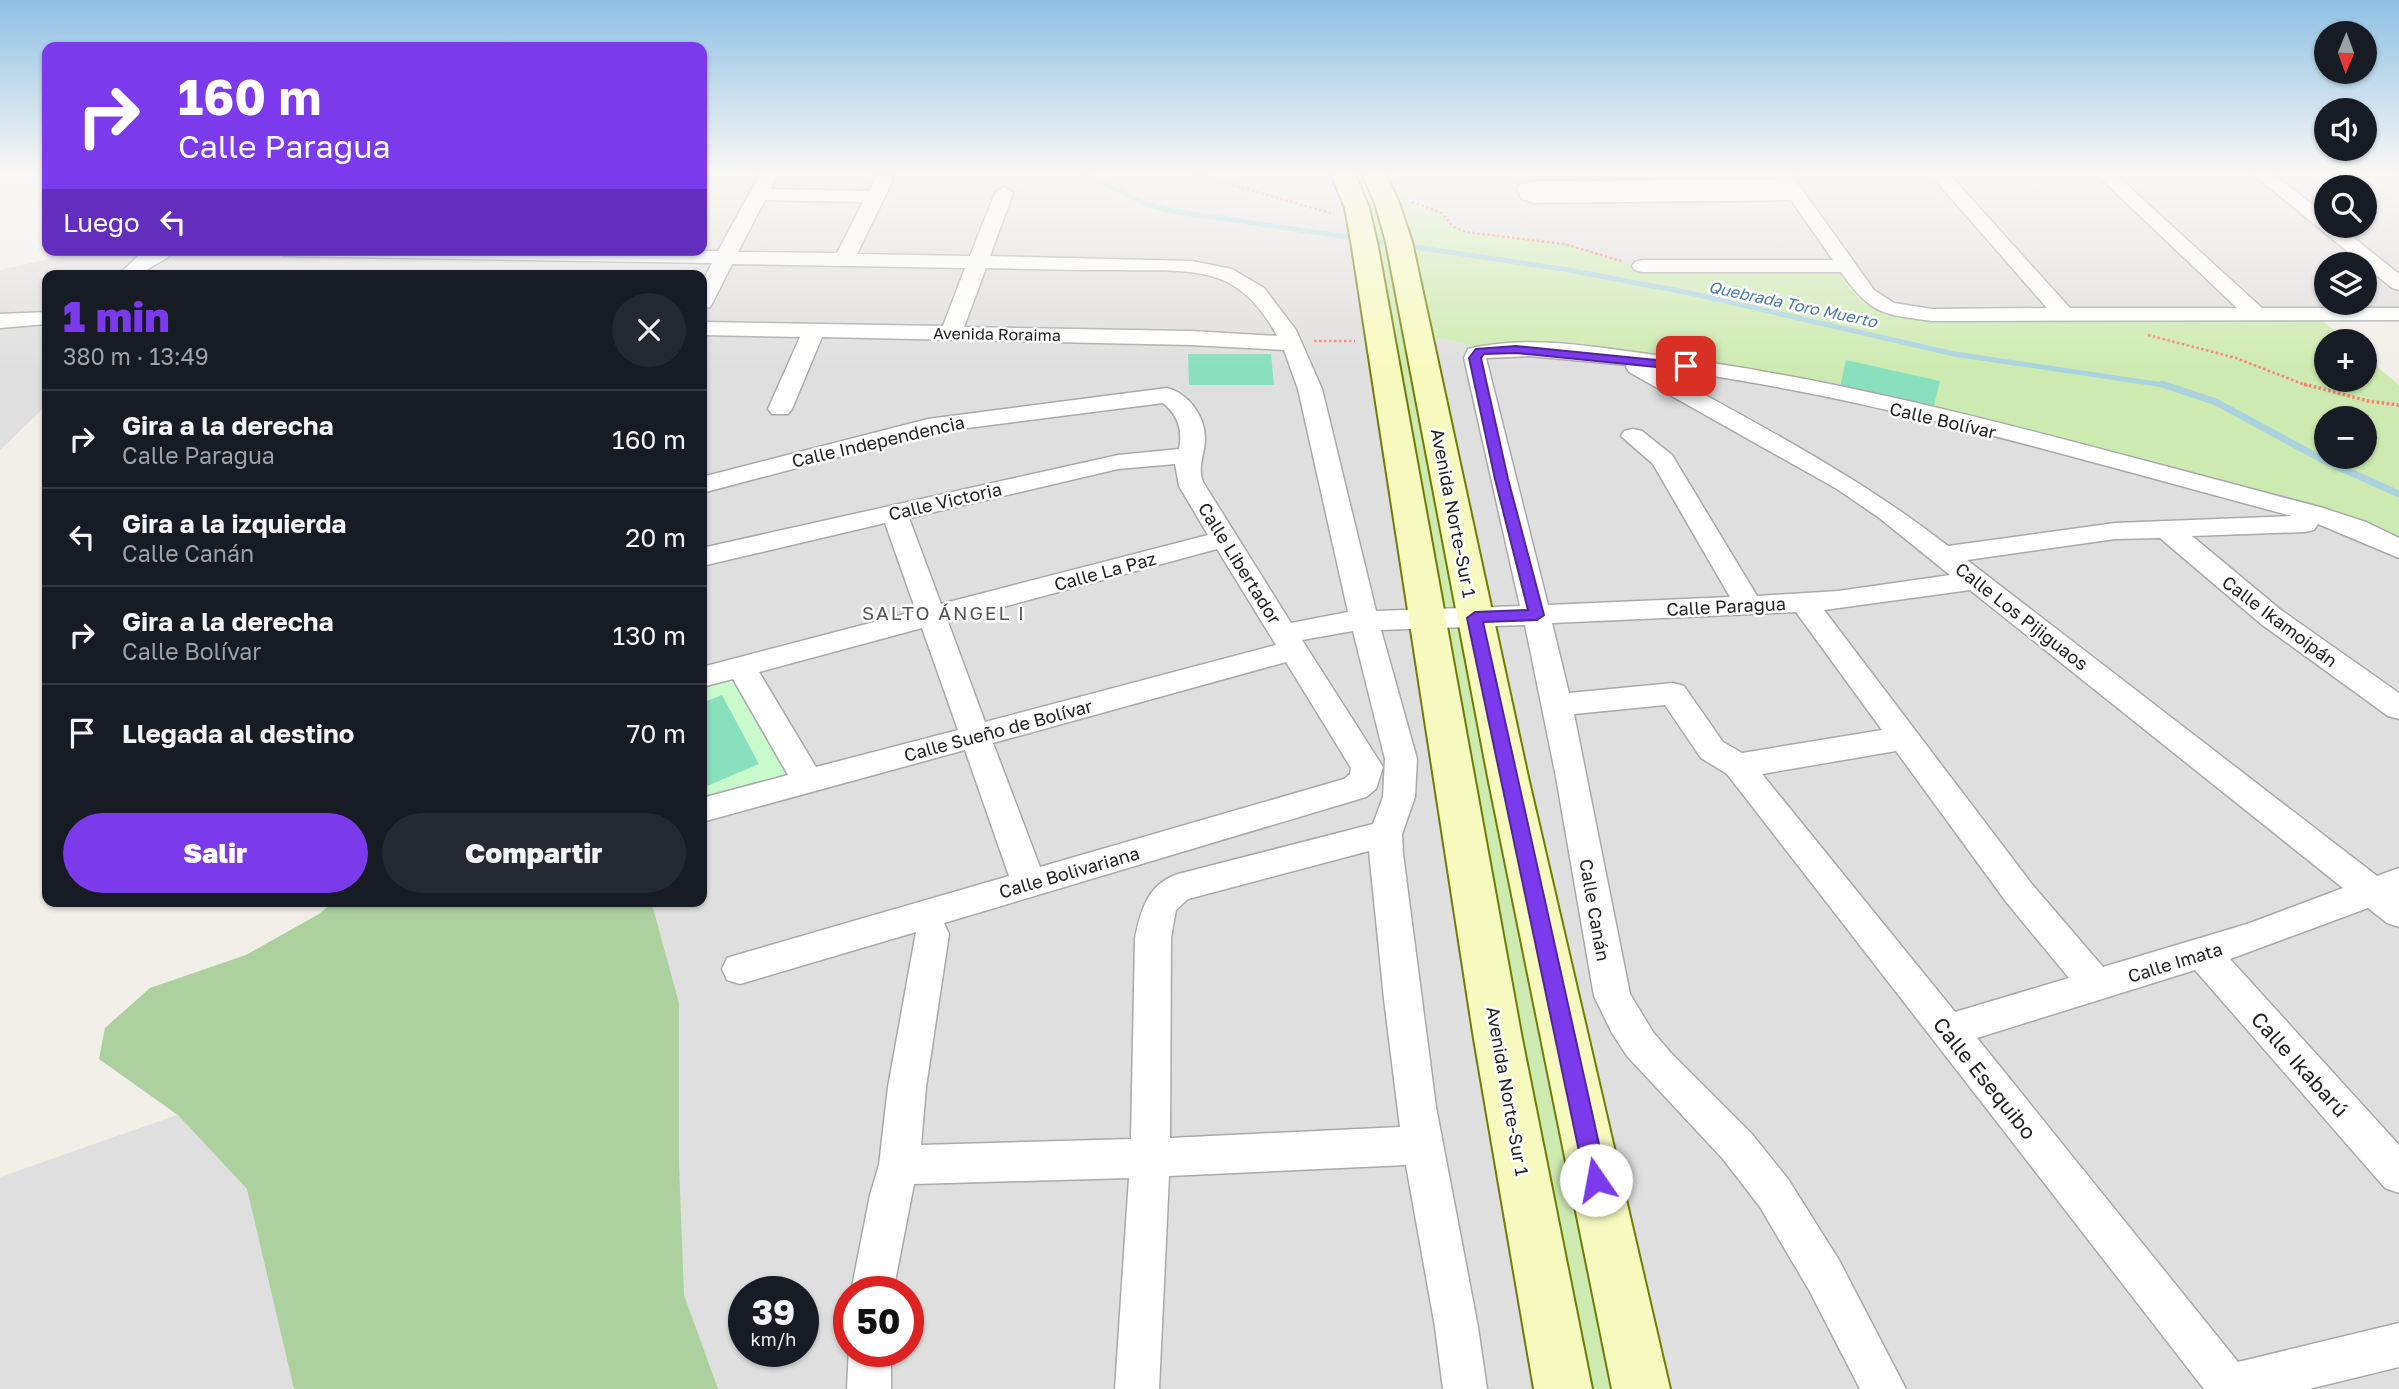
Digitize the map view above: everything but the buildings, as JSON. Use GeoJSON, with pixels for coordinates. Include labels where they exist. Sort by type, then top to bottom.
{"type":"FeatureCollection","features":[{"type":"Feature","properties":{"kind":"main road","name":"Avenida Norte-Sur 1"},"geometry":{"type":"LineString","coordinates":[[1371,239],[1386,265],[1475,618],[1641,1389]]}},
{"type":"Feature","properties":{"kind":"main road","name":"Avenida Norte-Sur 1"},"geometry":{"type":"LineString","coordinates":[[1391,239],[1386,265],[1380,342],[1498,1039],[1563,1389]]}},
{"type":"Feature","properties":{"kind":"street"},"geometry":{"type":"LineString","coordinates":[[707,293],[736,239]]}},
{"type":"Feature","properties":{"kind":"street"},"geometry":{"type":"LineString","coordinates":[[845,258],[855,239]]}},
{"type":"Feature","properties":{"kind":"street"},"geometry":{"type":"LineString","coordinates":[[951,333],[986,239]]}},
{"type":"Feature","properties":{"kind":"street"},"geometry":{"type":"LineString","coordinates":[[1828,239],[1874,301],[1904,312],[1932,315],[2399,314]]}},
{"type":"Feature","properties":{"kind":"street"},"geometry":{"type":"LineString","coordinates":[[1996,239],[2064,315]]}},
{"type":"Feature","properties":{"kind":"street"},"geometry":{"type":"LineString","coordinates":[[2175,239],[2257,315]]}},
{"type":"Feature","properties":{"kind":"street"},"geometry":{"type":"LineString","coordinates":[[2343,239],[2399,284]]}},
{"type":"Feature","properties":{"kind":"street"},"geometry":{"type":"LineString","coordinates":[[134,270],[153,256]]}},
{"type":"Feature","properties":{"kind":"street"},"geometry":{"type":"LineString","coordinates":[[396,270],[408,256]]}},
{"type":"Feature","properties":{"kind":"street"},"geometry":{"type":"LineString","coordinates":[[692,256],[1159,265],[1218,273],[1243,282],[1261,299],[1292,344],[1310,388],[1382,696],[1401,759],[1399,797],[1386,834],[1403,1022],[1422,1145],[1462,1353],[1465,1389]]}},
{"type":"Feature","properties":{"kind":"street"},"geometry":{"type":"LineString","coordinates":[[1642,266],[1848,266]]}},
{"type":"Feature","properties":{"kind":"street"},"geometry":{"type":"LineString","coordinates":[[4,330],[23,320],[42,318]]}},
{"type":"Feature","properties":{"kind":"street","name":"Avenida Roraima"},"geometry":{"type":"LineString","coordinates":[[707,328],[1191,338],[1292,344]]}},
{"type":"Feature","properties":{"kind":"street"},"geometry":{"type":"LineString","coordinates":[[780,409],[814,330]]}},
{"type":"Feature","properties":{"kind":"street","name":"Calle Bolívar"},"geometry":{"type":"LineString","coordinates":[[1476,354],[1491,350],[1516,349],[1618,358],[1739,374],[1808,388],[2143,470],[2354,527],[2398,549]]}},
{"type":"Feature","properties":{"kind":"street","name":"Calle Canán"},"geometry":{"type":"LineString","coordinates":[[1476,354],[1502,479],[1537,615],[1607,976],[1619,1013],[1675,1085],[1753,1164],[1777,1196],[1884,1389]]}},
{"type":"Feature","properties":{"kind":"street","name":"Calle Los Pijiguaos"},"geometry":{"type":"LineString","coordinates":[[1618,358],[1675,386],[1846,484],[1887,511],[2391,896]]}},
{"type":"Feature","properties":{"kind":"street","name":"Calle Libertador"},"geometry":{"type":"LineString","coordinates":[[1139,397],[1167,395],[1177,401],[1190,419],[1193,430],[1187,468],[1190,482],[1359,750]]}},
{"type":"Feature","properties":{"kind":"street","name":"Calle Independencia"},"geometry":{"type":"LineString","coordinates":[[707,484],[928,426],[1139,397]]}},
{"type":"Feature","properties":{"kind":"street"},"geometry":{"type":"LineString","coordinates":[[1633,436],[1663,460],[1749,606]]}},
{"type":"Feature","properties":{"kind":"street","name":"Calle Victoria"},"geometry":{"type":"LineString","coordinates":[[707,556],[1118,461],[1190,454]]}},
{"type":"Feature","properties":{"kind":"street"},"geometry":{"type":"LineString","coordinates":[[894,513],[1029,884]]}},
{"type":"Feature","properties":{"kind":"street"},"geometry":{"type":"LineString","coordinates":[[1944,555],[2115,531],[2265,524],[2354,527]]}},
{"type":"Feature","properties":{"kind":"street","name":"Calle Ikamoipán"},"geometry":{"type":"LineString","coordinates":[[2165,528],[2272,617],[2399,708]]}},
{"type":"Feature","properties":{"kind":"street","name":"Calle La Paz"},"geometry":{"type":"LineString","coordinates":[[707,676],[1224,539]]}},
{"type":"Feature","properties":{"kind":"street","name":"Calle Paragua"},"geometry":{"type":"LineString","coordinates":[[1365,621],[1749,606],[1888,595],[1976,580]]}},
{"type":"Feature","properties":{"kind":"street"},"geometry":{"type":"LineString","coordinates":[[1803,602],[2019,892],[2097,986]]}},
{"type":"Feature","properties":{"kind":"street","name":"Calle Sueño de Bolívar"},"geometry":{"type":"LineString","coordinates":[[707,809],[975,736],[1289,642],[1335,623],[1365,621]]}},
{"type":"Feature","properties":{"kind":"street"},"geometry":{"type":"LineString","coordinates":[[741,667],[808,781]]}},
{"type":"Feature","properties":{"kind":"street","name":"Calle Esequibo"},"geometry":{"type":"LineString","coordinates":[[1556,705],[1674,694],[1712,750],[1738,766],[2231,1388]]}},
{"type":"Feature","properties":{"kind":"street"},"geometry":{"type":"LineString","coordinates":[[1738,766],[1903,738]]}},
{"type":"Feature","properties":{"kind":"street","name":"Calle Bolivariana"},"geometry":{"type":"LineString","coordinates":[[740,968],[1354,788],[1365,780],[1367,767],[1359,750]]}},
{"type":"Feature","properties":{"kind":"street"},"geometry":{"type":"LineString","coordinates":[[1137,1389],[1150,1158],[1153,938],[1159,906],[1167,894],[1178,888],[1386,834]]}},
{"type":"Feature","properties":{"kind":"street","name":"Calle Imata"},"geometry":{"type":"LineString","coordinates":[[1947,1031],[2391,896]]}},
{"type":"Feature","properties":{"kind":"street"},"geometry":{"type":"LineString","coordinates":[[875,1276],[890,1195],[899,1165],[907,1087],[932,934]]}},
{"type":"Feature","properties":{"kind":"street","name":"Calle Ikabarú"},"geometry":{"type":"LineString","coordinates":[[2202,953],[2399,1174]]}},
{"type":"Feature","properties":{"kind":"street"},"geometry":{"type":"LineString","coordinates":[[899,1165],[1150,1158],[1422,1145]]}},
{"type":"Feature","properties":{"kind":"street"},"geometry":{"type":"LineString","coordinates":[[2231,1388],[2399,1345]]}},
{"type":"Feature","properties":{"kind":"street"},"geometry":{"type":"LineString","coordinates":[[869,1367],[869,1389]]}},
{"type":"Feature","properties":{"kind":"path"},"geometry":{"type":"LineString","coordinates":[[1522,239],[1565,244],[1642,266]]}},
{"type":"Feature","properties":{"kind":"path"},"geometry":{"type":"LineString","coordinates":[[2140,333],[2236,358],[2313,388],[2399,405]]}},
{"type":"Feature","properties":{"kind":"path"},"geometry":{"type":"LineString","coordinates":[[1292,344],[1380,342]]}},
{"type":"Feature","properties":{"kind":"shaded area"},"geometry":{"type":"Polygon","coordinates":[[[707,239],[1355,239],[1563,1389],[0,1389],[0,1177],[177,1115],[99,1059],[105,1028],[150,988],[246,955],[328,907],[707,907],[707,270],[42,270],[42,410],[0,450],[0,270],[61,256],[707,256],[707,239]]]}},
{"type":"Feature","properties":{"kind":"shaded area"},"geometry":{"type":"Polygon","coordinates":[[[1525,239],[2399,239],[2399,314],[2377,314],[2377,252],[2314,252],[2314,314],[1921,315],[1635,266],[1552,242],[1525,239]]]}},
{"type":"Feature","properties":{"kind":"shaded area"},"geometry":{"type":"Polygon","coordinates":[[[1417,333],[1491,350],[1739,374],[2182,479],[2399,549],[2399,1389],[1641,1389],[1417,333]]]}},
{"type":"Feature","properties":{"kind":"green space"},"geometry":{"type":"Polygon","coordinates":[[[1355,239],[1522,239],[1565,244],[1635,266],[1848,266],[1867,294],[1904,312],[2314,314],[2333,329],[2314,329],[2314,392],[2377,392],[2377,367],[2399,385],[2399,550],[2182,479],[1770,379],[1491,350],[1417,333],[1641,1389],[1563,1389],[1355,239]]]}},
{"type":"Feature","properties":{"kind":"green space"},"geometry":{"type":"Polygon","coordinates":[[[1188,354],[1271,354],[1274,385],[1189,385],[1188,354]]]}},
{"type":"Feature","properties":{"kind":"green space"},"geometry":{"type":"Polygon","coordinates":[[[1846,360],[1940,381],[1933,409],[1840,387],[1846,360]]]}},
{"type":"Feature","properties":{"kind":"green space"},"geometry":{"type":"Polygon","coordinates":[[[741,667],[808,781],[707,809],[707,676],[741,667]]]}},
{"type":"Feature","properties":{"kind":"green space"},"geometry":{"type":"Polygon","coordinates":[[[722,695],[759,764],[707,786],[707,701],[722,695]]]}},
{"type":"Feature","properties":{"kind":"green space"},"geometry":{"type":"Polygon","coordinates":[[[328,907],[653,907],[679,1003],[679,1163],[684,1295],[718,1389],[294,1389],[247,1189],[178,1115],[99,1059],[105,1028],[150,988],[246,955],[328,907]]]}},
{"type":"Feature","properties":{"kind":"waterway","name":"Quebrada Toro Muerto"},"geometry":{"type":"LineString","coordinates":[[1360,239],[1563,269],[1690,293],[1954,354],[2166,385]]}},
{"type":"Feature","properties":{"kind":"waterway","name":"Quebrada Toro Muerto"},"geometry":{"type":"LineString","coordinates":[[2162,384],[2166,385]]}},
{"type":"Feature","properties":{"kind":"waterway","name":"Quebrada Toro Muerto"},"geometry":{"type":"LineString","coordinates":[[2166,385],[2216,402],[2323,460],[2399,494]]}},
{"type":"Feature","properties":{"kind":"district","name":"SALTO ÁNGEL I"},"geometry":{"type":"Point","coordinates":[944,612]}},
{"type":"Feature","properties":{"kind":"route"},"geometry":{"type":"LineString","coordinates":[[1596,1180],[1475,618],[1537,615],[1502,479],[1475,358],[1480,351],[1516,349],[1686,366]]}}]}
